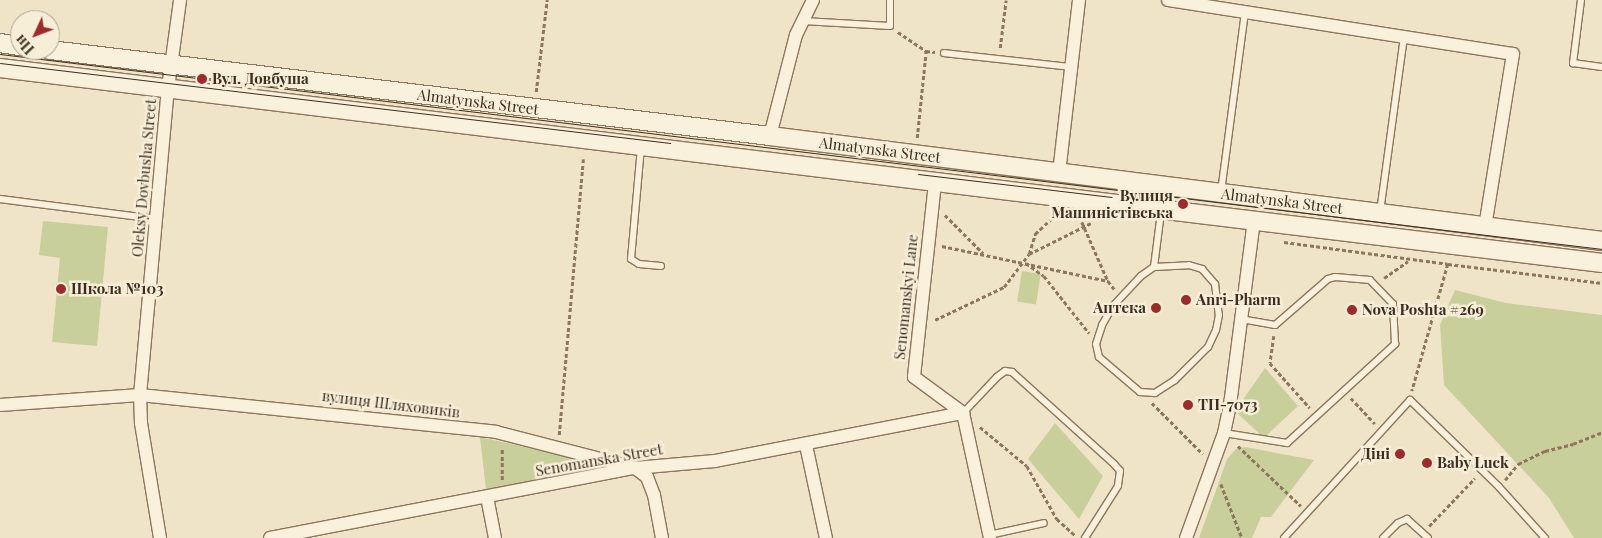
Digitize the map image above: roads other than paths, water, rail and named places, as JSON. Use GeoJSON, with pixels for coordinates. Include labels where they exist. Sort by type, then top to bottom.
{"type":"FeatureCollection","features":[{"type":"Feature","properties":{"kind":"street","name":"Oleksy Dovbusha Street"},"geometry":{"type":"LineString","coordinates":[[160,538],[140,423],[140,395],[158,219],[168,88],[180,0]]}},
{"type":"Feature","properties":{"kind":"street"},"geometry":{"type":"LineString","coordinates":[[770,136],[781,87],[803,21],[813,0]]}},
{"type":"Feature","properties":{"kind":"street"},"geometry":{"type":"LineString","coordinates":[[1059,173],[1079,0]]}},
{"type":"Feature","properties":{"kind":"street"},"geometry":{"type":"LineString","coordinates":[[1168,0],[1513,54],[1485,226]]}},
{"type":"Feature","properties":{"kind":"street","name":"Almatynska Street"},"geometry":{"type":"LineString","coordinates":[[60,51],[770,136],[1602,241]]}},
{"type":"Feature","properties":{"kind":"street","name":"Almatynska Street"},"geometry":{"type":"LineString","coordinates":[[0,68],[936,183],[1254,219],[1602,263]]}},
{"type":"Feature","properties":{"kind":"street","name":"Senomanskyi Lane"},"geometry":{"type":"LineString","coordinates":[[936,183],[914,377],[963,413]]}},
{"type":"Feature","properties":{"kind":"street"},"geometry":{"type":"LineString","coordinates":[[1186,538],[1224,433],[1242,319],[1254,219]]}},
{"type":"Feature","properties":{"kind":"street","name":"вулиця Шляховиків"},"geometry":{"type":"LineString","coordinates":[[0,405],[140,395],[496,432],[558,446],[635,468]]}},
{"type":"Feature","properties":{"kind":"street"},"geometry":{"type":"LineString","coordinates":[[963,413],[989,536]]}},
{"type":"Feature","properties":{"kind":"street","name":"Senomanska Street"},"geometry":{"type":"LineString","coordinates":[[270,538],[333,532],[492,496],[635,468],[715,461],[806,445],[963,413]]}},
{"type":"Feature","properties":{"kind":"street"},"geometry":{"type":"LineString","coordinates":[[806,445],[826,538]]}},
{"type":"Feature","properties":{"kind":"street"},"geometry":{"type":"LineString","coordinates":[[635,468],[647,477],[654,496],[662,538]]}},
{"type":"Feature","properties":{"kind":"street"},"geometry":{"type":"LineString","coordinates":[[492,496],[495,538]]}},
{"type":"Feature","properties":{"kind":"lane"},"geometry":{"type":"LineString","coordinates":[[803,21],[890,26],[890,0]]}},
{"type":"Feature","properties":{"kind":"lane"},"geometry":{"type":"LineString","coordinates":[[1582,0],[1573,63],[1602,68]]}},
{"type":"Feature","properties":{"kind":"lane"},"geometry":{"type":"LineString","coordinates":[[1221,193],[1245,12]]}},
{"type":"Feature","properties":{"kind":"lane"},"geometry":{"type":"LineString","coordinates":[[1380,214],[1404,37]]}},
{"type":"Feature","properties":{"kind":"lane"},"geometry":{"type":"LineString","coordinates":[[944,53],[1071,68]]}},
{"type":"Feature","properties":{"kind":"lane"},"geometry":{"type":"LineString","coordinates":[[641,146],[631,259],[639,264],[660,266]]}},
{"type":"Feature","properties":{"kind":"lane"},"geometry":{"type":"LineString","coordinates":[[0,199],[158,219]]}},
{"type":"Feature","properties":{"kind":"lane"},"geometry":{"type":"LineString","coordinates":[[1154,268],[1189,265],[1202,269],[1215,284],[1219,314],[1208,346],[1193,364],[1155,393],[1140,392],[1100,356],[1096,344],[1102,325],[1121,297],[1154,268],[1162,209]]}},
{"type":"Feature","properties":{"kind":"lane"},"geometry":{"type":"LineString","coordinates":[[1224,433],[1283,445],[1345,392],[1394,344],[1393,304],[1370,280],[1342,277],[1328,280],[1275,325],[1242,319]]}},
{"type":"Feature","properties":{"kind":"lane"},"geometry":{"type":"LineString","coordinates":[[963,413],[1005,371],[1012,372],[1114,464],[1120,471],[1118,486],[1085,538]]}},
{"type":"Feature","properties":{"kind":"lane"},"geometry":{"type":"LineString","coordinates":[[1284,538],[1410,400],[1499,487],[1545,538]]}},
{"type":"Feature","properties":{"kind":"lane"},"geometry":{"type":"LineString","coordinates":[[1383,538],[1402,520],[1407,519],[1428,538]]}},
{"type":"Feature","properties":{"kind":"lane"},"geometry":{"type":"LineString","coordinates":[[989,536],[1044,522]]}},
{"type":"Feature","properties":{"kind":"tram line"},"geometry":{"type":"LineString","coordinates":[[0,54],[1602,249]]}},
{"type":"Feature","properties":{"kind":"tram line"},"geometry":{"type":"LineString","coordinates":[[0,63],[670,143]]}},
{"type":"Feature","properties":{"kind":"tram line"},"geometry":{"type":"LineString","coordinates":[[918,174],[1112,197]]}},
{"type":"Feature","properties":{"kind":"place","name":"Вул. Довбуша"},"geometry":{"type":"Point","coordinates":[202,79]}},
{"type":"Feature","properties":{"kind":"place","name":"Вулиця Машиністівська"},"geometry":{"type":"Point","coordinates":[1183,204]}},
{"type":"Feature","properties":{"kind":"place","name":"Школа №103"},"geometry":{"type":"Point","coordinates":[61,289]}},
{"type":"Feature","properties":{"kind":"place","name":"Anri-Pharm"},"geometry":{"type":"Point","coordinates":[1186,300]}},
{"type":"Feature","properties":{"kind":"place","name":"Аптека"},"geometry":{"type":"Point","coordinates":[1156,308]}},
{"type":"Feature","properties":{"kind":"place","name":"Nova Poshta #269"},"geometry":{"type":"Point","coordinates":[1352,310]}},
{"type":"Feature","properties":{"kind":"place","name":"ТП-7073"},"geometry":{"type":"Point","coordinates":[1188,405]}},
{"type":"Feature","properties":{"kind":"place","name":"Діні"},"geometry":{"type":"Point","coordinates":[1400,454]}},
{"type":"Feature","properties":{"kind":"place","name":"Baby Luck"},"geometry":{"type":"Point","coordinates":[1427,463]}}]}
